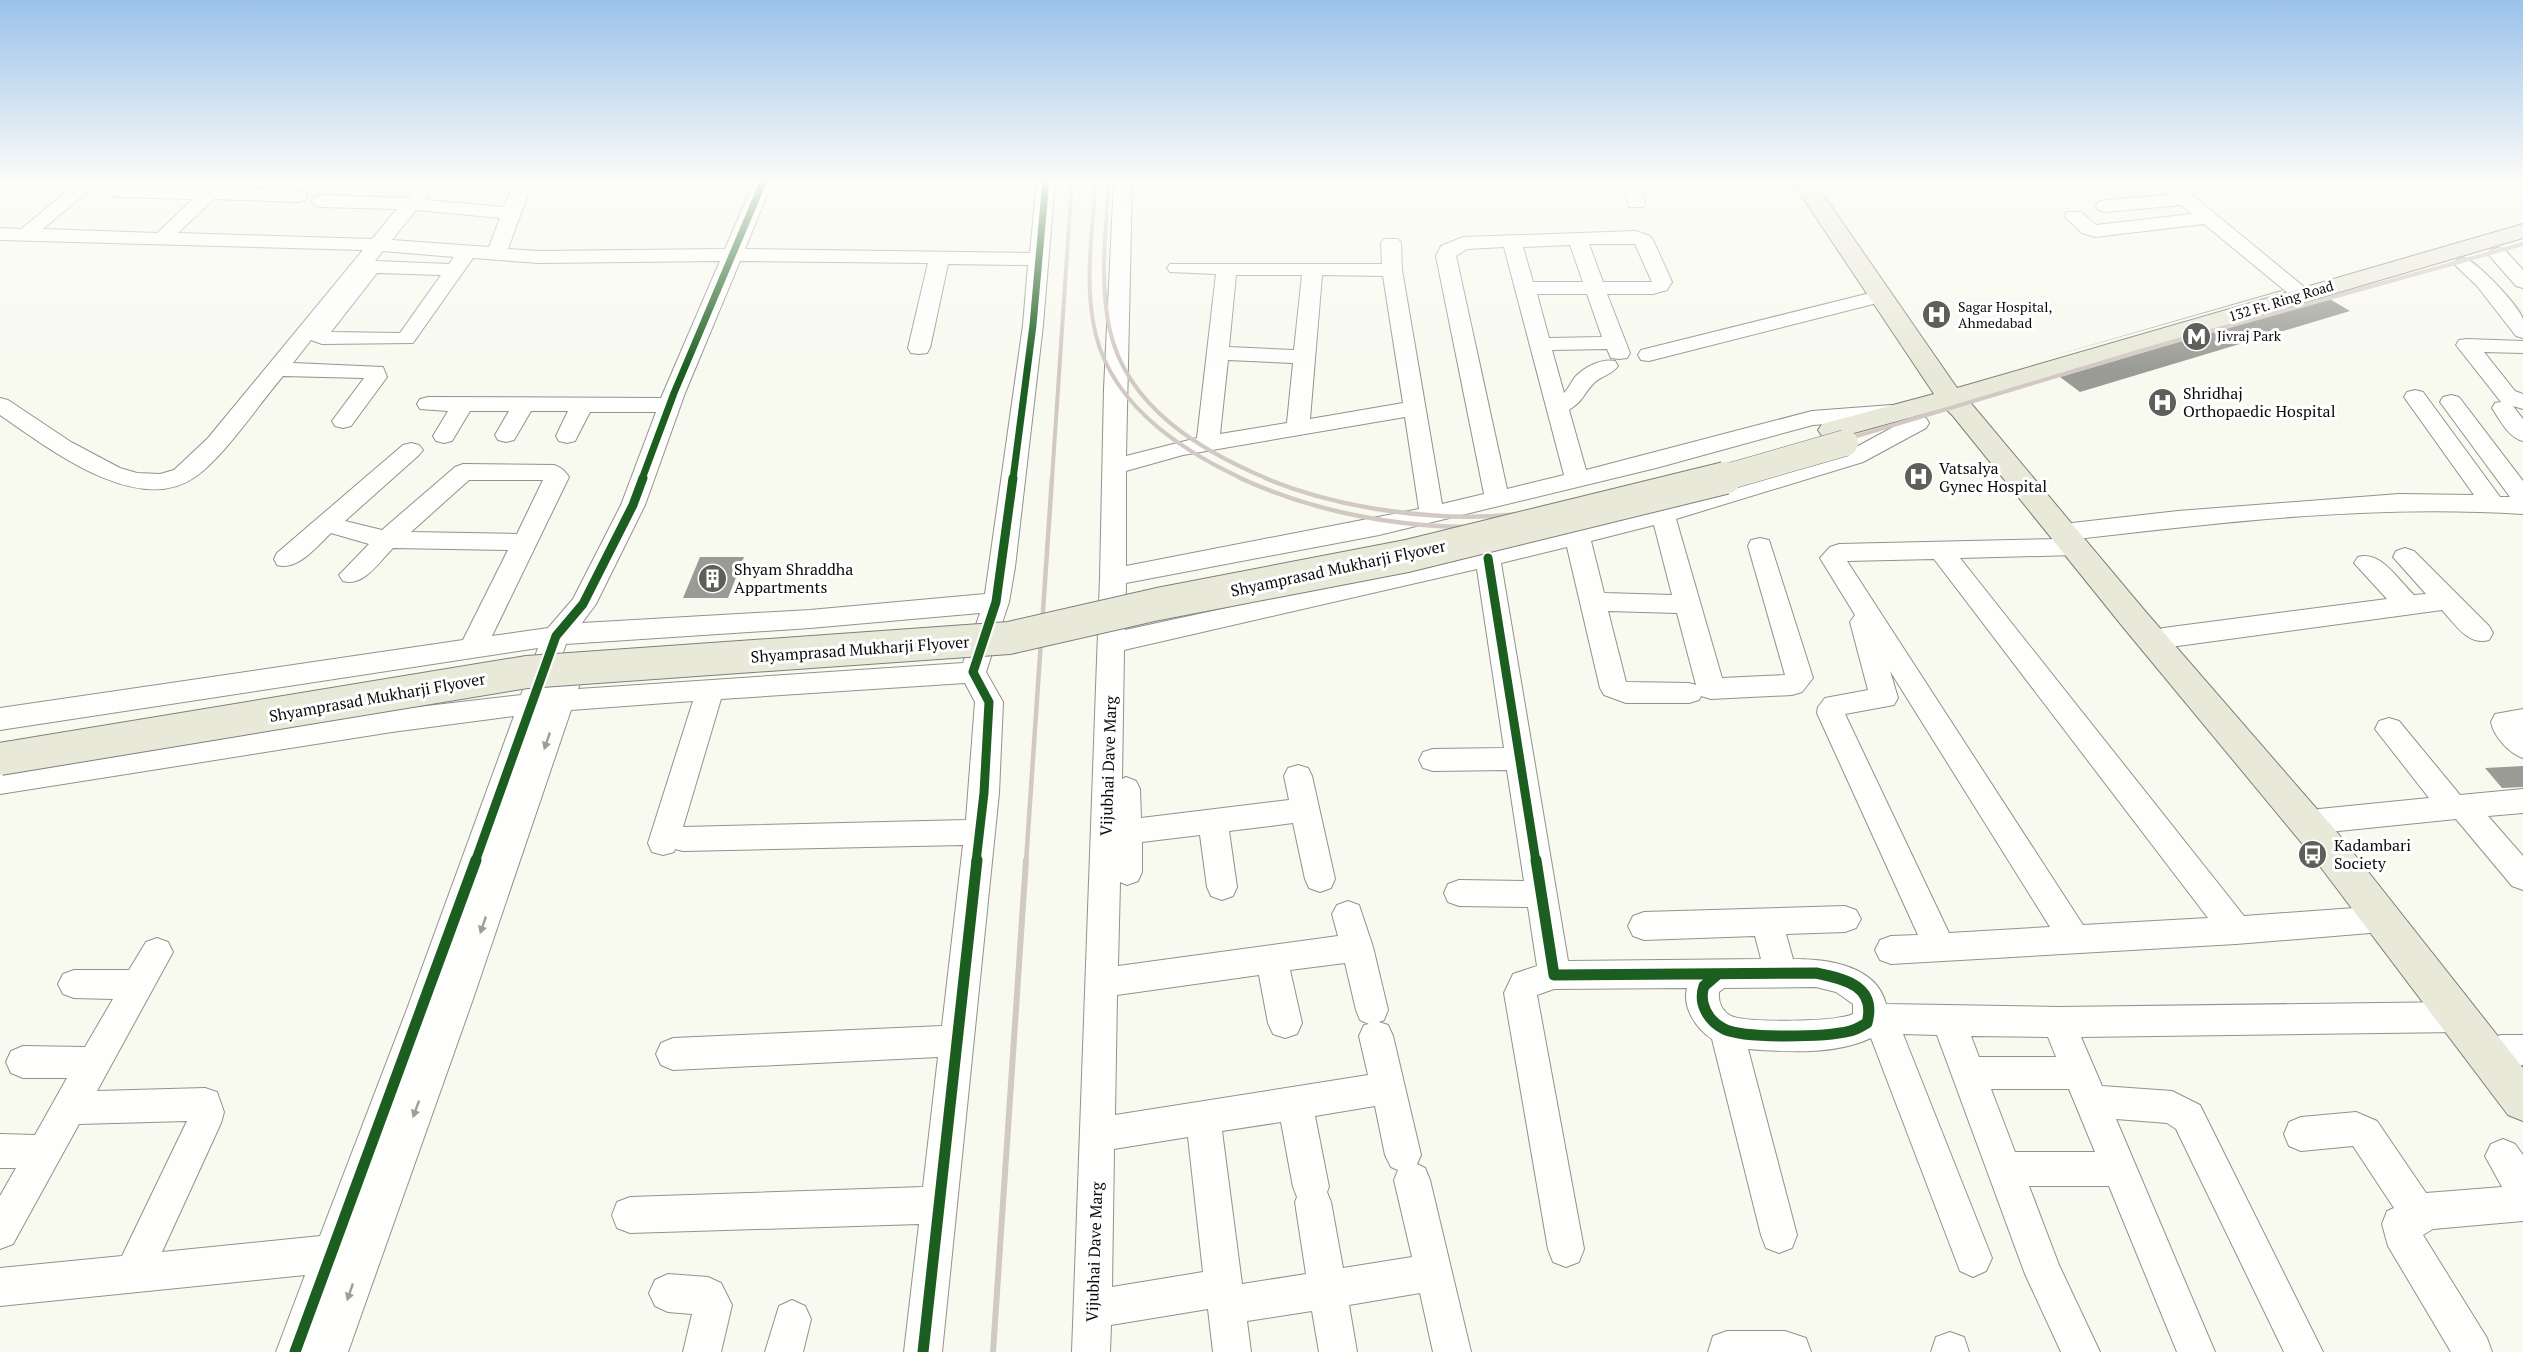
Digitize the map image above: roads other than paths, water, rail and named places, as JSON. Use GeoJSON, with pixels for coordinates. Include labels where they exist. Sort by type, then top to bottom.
{"type":"FeatureCollection","features":[{"type":"Feature","properties":{"kind":"main road"},"geometry":{"type":"LineString","coordinates":[[1846,243],[1962,403],[2323,842],[2523,1101]]}},
{"type":"Feature","properties":{"kind":"main road"},"geometry":{"type":"LineString","coordinates":[[1857,243],[1908,314],[1962,403]]}},
{"type":"Feature","properties":{"kind":"main road","name":"132 Ft. Ring Road"},"geometry":{"type":"LineString","coordinates":[[1962,403],[2302,295],[2481,243]]}},
{"type":"Feature","properties":{"kind":"main road","name":"132 Ft. Ring Road"},"geometry":{"type":"LineString","coordinates":[[1909,417],[2523,246]]}},
{"type":"Feature","properties":{"kind":"main road","name":"Shyamprasad Mukharji Flyover"},"geometry":{"type":"LineString","coordinates":[[0,740],[532,653],[1007,620],[1152,588],[1398,540],[1839,436],[1909,417]]}},
{"type":"Feature","properties":{"kind":"main road","name":"Shyamprasad Mukharji Flyover"},"geometry":{"type":"LineString","coordinates":[[0,759],[527,672],[1009,638],[1158,604],[1407,556],[1700,486],[1839,436]]}},
{"type":"Feature","properties":{"kind":"main road"},"geometry":{"type":"LineString","coordinates":[[2071,536],[2163,638],[2512,1050],[2523,1078]]}},
{"type":"Feature","properties":{"kind":"street"},"geometry":{"type":"LineString","coordinates":[[325,243],[562,257],[733,255],[1039,259]]}},
{"type":"Feature","properties":{"kind":"street"},"geometry":{"type":"LineString","coordinates":[[496,254],[500,243]]}},
{"type":"Feature","properties":{"kind":"street"},"geometry":{"type":"LineString","coordinates":[[296,1352],[348,1252],[465,977],[547,702],[574,624],[633,505],[669,405],[738,243]]}},
{"type":"Feature","properties":{"kind":"street"},"geometry":{"type":"LineString","coordinates":[[923,1352],[979,832],[989,702],[973,672],[996,602],[1021,432],[1040,243]]}},
{"type":"Feature","properties":{"kind":"street","name":"Vijubhai Dave Marg"},"geometry":{"type":"LineString","coordinates":[[1091,1352],[1101,983],[1116,832],[1112,643],[1114,467],[1121,243]]}},
{"type":"Feature","properties":{"kind":"street"},"geometry":{"type":"LineString","coordinates":[[1391,243],[1392,270],[1432,514]]}},
{"type":"Feature","properties":{"kind":"street"},"geometry":{"type":"LineString","coordinates":[[1462,243],[1448,250],[1446,256],[1497,499]]}},
{"type":"Feature","properties":{"kind":"street"},"geometry":{"type":"LineString","coordinates":[[1513,243],[1577,480]]}},
{"type":"Feature","properties":{"kind":"street"},"geometry":{"type":"LineString","coordinates":[[1579,243],[1595,287],[1614,354]]}},
{"type":"Feature","properties":{"kind":"street"},"geometry":{"type":"LineString","coordinates":[[1525,288],[1653,288],[1660,286],[1662,282],[1644,243]]}},
{"type":"Feature","properties":{"kind":"street"},"geometry":{"type":"LineString","coordinates":[[2238,243],[2302,295]]}},
{"type":"Feature","properties":{"kind":"street"},"geometry":{"type":"LineString","coordinates":[[0,405],[92,465],[130,481],[157,482],[183,475],[216,443],[376,245]]}},
{"type":"Feature","properties":{"kind":"street"},"geometry":{"type":"LineString","coordinates":[[455,270],[375,267],[367,270],[318,335],[322,338],[406,339],[455,270],[468,251]]}},
{"type":"Feature","properties":{"kind":"street"},"geometry":{"type":"LineString","coordinates":[[2498,254],[2523,282]]}},
{"type":"Feature","properties":{"kind":"street"},"geometry":{"type":"LineString","coordinates":[[919,348],[939,258]]}},
{"type":"Feature","properties":{"kind":"street"},"geometry":{"type":"LineString","coordinates":[[2464,264],[2484,282],[2523,332]]}},
{"type":"Feature","properties":{"kind":"street"},"geometry":{"type":"LineString","coordinates":[[1177,268],[1392,270]]}},
{"type":"Feature","properties":{"kind":"street"},"geometry":{"type":"LineString","coordinates":[[1209,443],[1227,269]]}},
{"type":"Feature","properties":{"kind":"street"},"geometry":{"type":"LineString","coordinates":[[1298,428],[1312,270]]}},
{"type":"Feature","properties":{"kind":"street"},"geometry":{"type":"LineString","coordinates":[[1649,355],[1882,296]]}},
{"type":"Feature","properties":{"kind":"street"},"geometry":{"type":"LineString","coordinates":[[1540,344],[1614,354]]}},
{"type":"Feature","properties":{"kind":"street"},"geometry":{"type":"LineString","coordinates":[[2523,347],[2467,345],[2513,405],[2523,434]]}},
{"type":"Feature","properties":{"kind":"street"},"geometry":{"type":"LineString","coordinates":[[1218,353],[1304,357]]}},
{"type":"Feature","properties":{"kind":"street"},"geometry":{"type":"LineString","coordinates":[[1557,408],[1575,396],[1586,379],[1614,354]]}},
{"type":"Feature","properties":{"kind":"street"},"geometry":{"type":"LineString","coordinates":[[275,369],[375,372],[376,377],[343,421]]}},
{"type":"Feature","properties":{"kind":"street"},"geometry":{"type":"LineString","coordinates":[[2415,397],[2493,504]]}},
{"type":"Feature","properties":{"kind":"street"},"geometry":{"type":"LineString","coordinates":[[2451,402],[2523,498]]}},
{"type":"Feature","properties":{"kind":"street"},"geometry":{"type":"LineString","coordinates":[[428,404],[669,405]]}},
{"type":"Feature","properties":{"kind":"street"},"geometry":{"type":"LineString","coordinates":[[444,436],[463,404]]}},
{"type":"Feature","properties":{"kind":"street"},"geometry":{"type":"LineString","coordinates":[[506,435],[524,404]]}},
{"type":"Feature","properties":{"kind":"street"},"geometry":{"type":"LineString","coordinates":[[567,436],[583,404]]}},
{"type":"Feature","properties":{"kind":"street"},"geometry":{"type":"LineString","coordinates":[[1114,467],[1181,448],[1416,408]]}},
{"type":"Feature","properties":{"kind":"street"},"geometry":{"type":"LineString","coordinates":[[1113,577],[1379,527],[1577,480],[1812,418],[1909,417]]}},
{"type":"Feature","properties":{"kind":"street"},"geometry":{"type":"LineString","coordinates":[[1112,643],[1488,558],[1702,505],[1855,457],[1909,417]]}},
{"type":"Feature","properties":{"kind":"street"},"geometry":{"type":"LineString","coordinates":[[286,559],[411,450]]}},
{"type":"Feature","properties":{"kind":"street"},"geometry":{"type":"LineString","coordinates":[[352,575],[387,540],[463,472],[554,472],[557,477],[473,647]]}},
{"type":"Feature","properties":{"kind":"street"},"geometry":{"type":"LineString","coordinates":[[2075,940],[1832,558],[1834,554],[1940,550],[2071,536],[2178,519],[2399,502],[2523,506]]}},
{"type":"Feature","properties":{"kind":"street"},"geometry":{"type":"LineString","coordinates":[[1663,515],[1711,688],[1792,685],[1798,678],[1760,546]]}},
{"type":"Feature","properties":{"kind":"street"},"geometry":{"type":"LineString","coordinates":[[326,524],[387,540],[525,542]]}},
{"type":"Feature","properties":{"kind":"street"},"geometry":{"type":"LineString","coordinates":[[1577,536],[1614,687],[1626,693],[1689,693]]}},
{"type":"Feature","properties":{"kind":"street"},"geometry":{"type":"LineString","coordinates":[[1940,550],[2236,930]]}},
{"type":"Feature","properties":{"kind":"street"},"geometry":{"type":"LineString","coordinates":[[2405,557],[2480,633]]}},
{"type":"Feature","properties":{"kind":"street"},"geometry":{"type":"LineString","coordinates":[[1488,558],[1554,975]]}},
{"type":"Feature","properties":{"kind":"street"},"geometry":{"type":"LineString","coordinates":[[2367,563],[2408,605]]}},
{"type":"Feature","properties":{"kind":"street"},"geometry":{"type":"LineString","coordinates":[[1854,592],[1885,696],[1882,700],[1835,705],[1831,713],[1940,948]]}},
{"type":"Feature","properties":{"kind":"street"},"geometry":{"type":"LineString","coordinates":[[2163,638],[2448,600]]}},
{"type":"Feature","properties":{"kind":"street"},"geometry":{"type":"LineString","coordinates":[[0,719],[473,647],[574,624],[810,619],[996,602]]}},
{"type":"Feature","properties":{"kind":"street"},"geometry":{"type":"LineString","coordinates":[[1592,602],[1688,604]]}},
{"type":"Feature","properties":{"kind":"street"},"geometry":{"type":"LineString","coordinates":[[0,783],[381,722],[547,702],[973,672]]}},
{"type":"Feature","properties":{"kind":"street"},"geometry":{"type":"LineString","coordinates":[[710,690],[673,841],[979,832]]}},
{"type":"Feature","properties":{"kind":"street"},"geometry":{"type":"LineString","coordinates":[[2523,720],[2505,722],[2506,727],[2523,747]]}},
{"type":"Feature","properties":{"kind":"street"},"geometry":{"type":"LineString","coordinates":[[2389,729],[2457,807],[2523,877]]}},
{"type":"Feature","properties":{"kind":"street"},"geometry":{"type":"LineString","coordinates":[[1433,760],[1520,759]]}},
{"type":"Feature","properties":{"kind":"street"},"geometry":{"type":"LineString","coordinates":[[1298,776],[1320,879]]}},
{"type":"Feature","properties":{"kind":"street"},"geometry":{"type":"LineString","coordinates":[[1126,789],[1116,832],[1127,872]]}},
{"type":"Feature","properties":{"kind":"street"},"geometry":{"type":"LineString","coordinates":[[2319,821],[2523,801]]}},
{"type":"Feature","properties":{"kind":"street"},"geometry":{"type":"LineString","coordinates":[[1116,832],[1305,810]]}},
{"type":"Feature","properties":{"kind":"street"},"geometry":{"type":"LineString","coordinates":[[1213,821],[1222,887]]}},
{"type":"Feature","properties":{"kind":"street"},"geometry":{"type":"LineString","coordinates":[[1459,893],[1542,894]]}},
{"type":"Feature","properties":{"kind":"street"},"geometry":{"type":"LineString","coordinates":[[1348,914],[1387,1088],[1452,1350]]}},
{"type":"Feature","properties":{"kind":"street"},"geometry":{"type":"LineString","coordinates":[[1644,926],[1845,918]]}},
{"type":"Feature","properties":{"kind":"street"},"geometry":{"type":"LineString","coordinates":[[1891,950],[2382,919]]}},
{"type":"Feature","properties":{"kind":"street"},"geometry":{"type":"LineString","coordinates":[[1767,922],[1781,973]]}},
{"type":"Feature","properties":{"kind":"street"},"geometry":{"type":"LineString","coordinates":[[1101,983],[1357,947]]}},
{"type":"Feature","properties":{"kind":"street"},"geometry":{"type":"LineString","coordinates":[[0,1231],[157,952]]}},
{"type":"Feature","properties":{"kind":"street"},"geometry":{"type":"LineString","coordinates":[[1272,959],[1285,1023]]}},
{"type":"Feature","properties":{"kind":"street"},"geometry":{"type":"LineString","coordinates":[[1566,1249],[1520,993],[1524,984],[1554,975],[1816,973],[1853,983],[1869,1001],[1871,1014],[1973,1258]]}},
{"type":"Feature","properties":{"kind":"street"},"geometry":{"type":"LineString","coordinates":[[1718,974],[1705,982],[1701,993],[1704,1008],[1714,1021],[1726,1029],[1765,1033],[1831,1033],[1852,1030],[1874,1019],[2058,1022],[2458,1017]]}},
{"type":"Feature","properties":{"kind":"street"},"geometry":{"type":"LineString","coordinates":[[74,984],[139,985]]}},
{"type":"Feature","properties":{"kind":"street"},"geometry":{"type":"LineString","coordinates":[[1948,1020],[2044,1274],[2081,1352]]}},
{"type":"Feature","properties":{"kind":"street"},"geometry":{"type":"LineString","coordinates":[[2058,1022],[2196,1352]]}},
{"type":"Feature","properties":{"kind":"street"},"geometry":{"type":"LineString","coordinates":[[1726,1029],[1779,1235]]}},
{"type":"Feature","properties":{"kind":"street"},"geometry":{"type":"LineString","coordinates":[[673,1054],[956,1041]]}},
{"type":"Feature","properties":{"kind":"street"},"geometry":{"type":"LineString","coordinates":[[23,1062],[95,1063]]}},
{"type":"Feature","properties":{"kind":"street"},"geometry":{"type":"LineString","coordinates":[[1968,1073],[2085,1087],[2172,1107],[2188,1117],[2304,1352]]}},
{"type":"Feature","properties":{"kind":"street"},"geometry":{"type":"LineString","coordinates":[[1098,1135],[1387,1088]]}},
{"type":"Feature","properties":{"kind":"street"},"geometry":{"type":"LineString","coordinates":[[1295,1103],[1338,1352]]}},
{"type":"Feature","properties":{"kind":"street"},"geometry":{"type":"LineString","coordinates":[[70,1108],[205,1104],[207,1112],[204,1124],[133,1274]]}},
{"type":"Feature","properties":{"kind":"street"},"geometry":{"type":"LineString","coordinates":[[1203,1118],[1232,1352]]}},
{"type":"Feature","properties":{"kind":"street"},"geometry":{"type":"LineString","coordinates":[[2301,1134],[2347,1129],[2356,1129],[2365,1133],[2419,1212],[2419,1220],[2400,1224],[2398,1227],[2400,1233],[2473,1352]]}},
{"type":"Feature","properties":{"kind":"street"},"geometry":{"type":"LineString","coordinates":[[0,1151],[44,1152]]}},
{"type":"Feature","properties":{"kind":"street"},"geometry":{"type":"LineString","coordinates":[[2503,1156],[2523,1187]]}},
{"type":"Feature","properties":{"kind":"street"},"geometry":{"type":"LineString","coordinates":[[2004,1169],[2120,1169]]}},
{"type":"Feature","properties":{"kind":"street"},"geometry":{"type":"LineString","coordinates":[[2419,1212],[2523,1203]]}},
{"type":"Feature","properties":{"kind":"street"},"geometry":{"type":"LineString","coordinates":[[630,1215],[938,1205]]}},
{"type":"Feature","properties":{"kind":"street"},"geometry":{"type":"LineString","coordinates":[[0,1287],[348,1252]]}},
{"type":"Feature","properties":{"kind":"street"},"geometry":{"type":"LineString","coordinates":[[329,1352],[348,1252]]}},
{"type":"Feature","properties":{"kind":"street"},"geometry":{"type":"LineString","coordinates":[[1092,1309],[1327,1290],[1434,1272]]}},
{"type":"Feature","properties":{"kind":"street"},"geometry":{"type":"LineString","coordinates":[[668,1293],[708,1296],[712,1301],[702,1352]]}},
{"type":"Feature","properties":{"kind":"street"},"geometry":{"type":"LineString","coordinates":[[1727,1350],[1792,1352]]}},
{"type":"Feature","properties":{"kind":"railway"},"geometry":{"type":"LineString","coordinates":[[1052,479],[1068,243]]}},
{"type":"Feature","properties":{"kind":"railway"},"geometry":{"type":"LineString","coordinates":[[1091,243],[1090,286],[1093,321],[1100,349],[1112,375],[1128,398],[1169,436],[1218,467],[1243,479]]}},
{"type":"Feature","properties":{"kind":"railway"},"geometry":{"type":"LineString","coordinates":[[1105,243],[1105,294],[1110,331],[1119,358],[1133,383],[1150,404],[1193,440],[1268,479]]}},
{"type":"Feature","properties":{"kind":"railway"},"geometry":{"type":"LineString","coordinates":[[1713,479],[2154,347],[2523,244]]}},
{"type":"Feature","properties":{"kind":"railway"},"geometry":{"type":"LineString","coordinates":[[1026,862],[1052,478]]}},
{"type":"Feature","properties":{"kind":"railway"},"geometry":{"type":"LineString","coordinates":[[1240,478],[1319,507],[1361,516],[1404,523],[1489,527],[1532,524],[1573,517],[1718,478]]}},
{"type":"Feature","properties":{"kind":"railway"},"geometry":{"type":"LineString","coordinates":[[1265,478],[1294,489],[1357,505],[1390,511],[1457,517],[1537,512],[1654,487]]}},
{"type":"Feature","properties":{"kind":"railway"},"geometry":{"type":"LineString","coordinates":[[993,1352],[1026,860]]}},
{"type":"Feature","properties":{"kind":"place","name":"Sagar Hospital, Ahmedabad"},"geometry":{"type":"Point","coordinates":[1937,315]}},
{"type":"Feature","properties":{"kind":"place","name":"Jivraj Park"},"geometry":{"type":"Point","coordinates":[2196,336]}},
{"type":"Feature","properties":{"kind":"place","name":"Shridhaj Orthopaedic Hospital"},"geometry":{"type":"Point","coordinates":[2162,402]}},
{"type":"Feature","properties":{"kind":"place","name":"Vatsalya Gynec Hospital"},"geometry":{"type":"Point","coordinates":[1918,477]}},
{"type":"Feature","properties":{"kind":"place","name":"Shyam Shraddha Appartments"},"geometry":{"type":"Point","coordinates":[713,578]}},
{"type":"Feature","properties":{"kind":"place","name":"Kadambari Society"},"geometry":{"type":"Point","coordinates":[2313,854]}}]}
